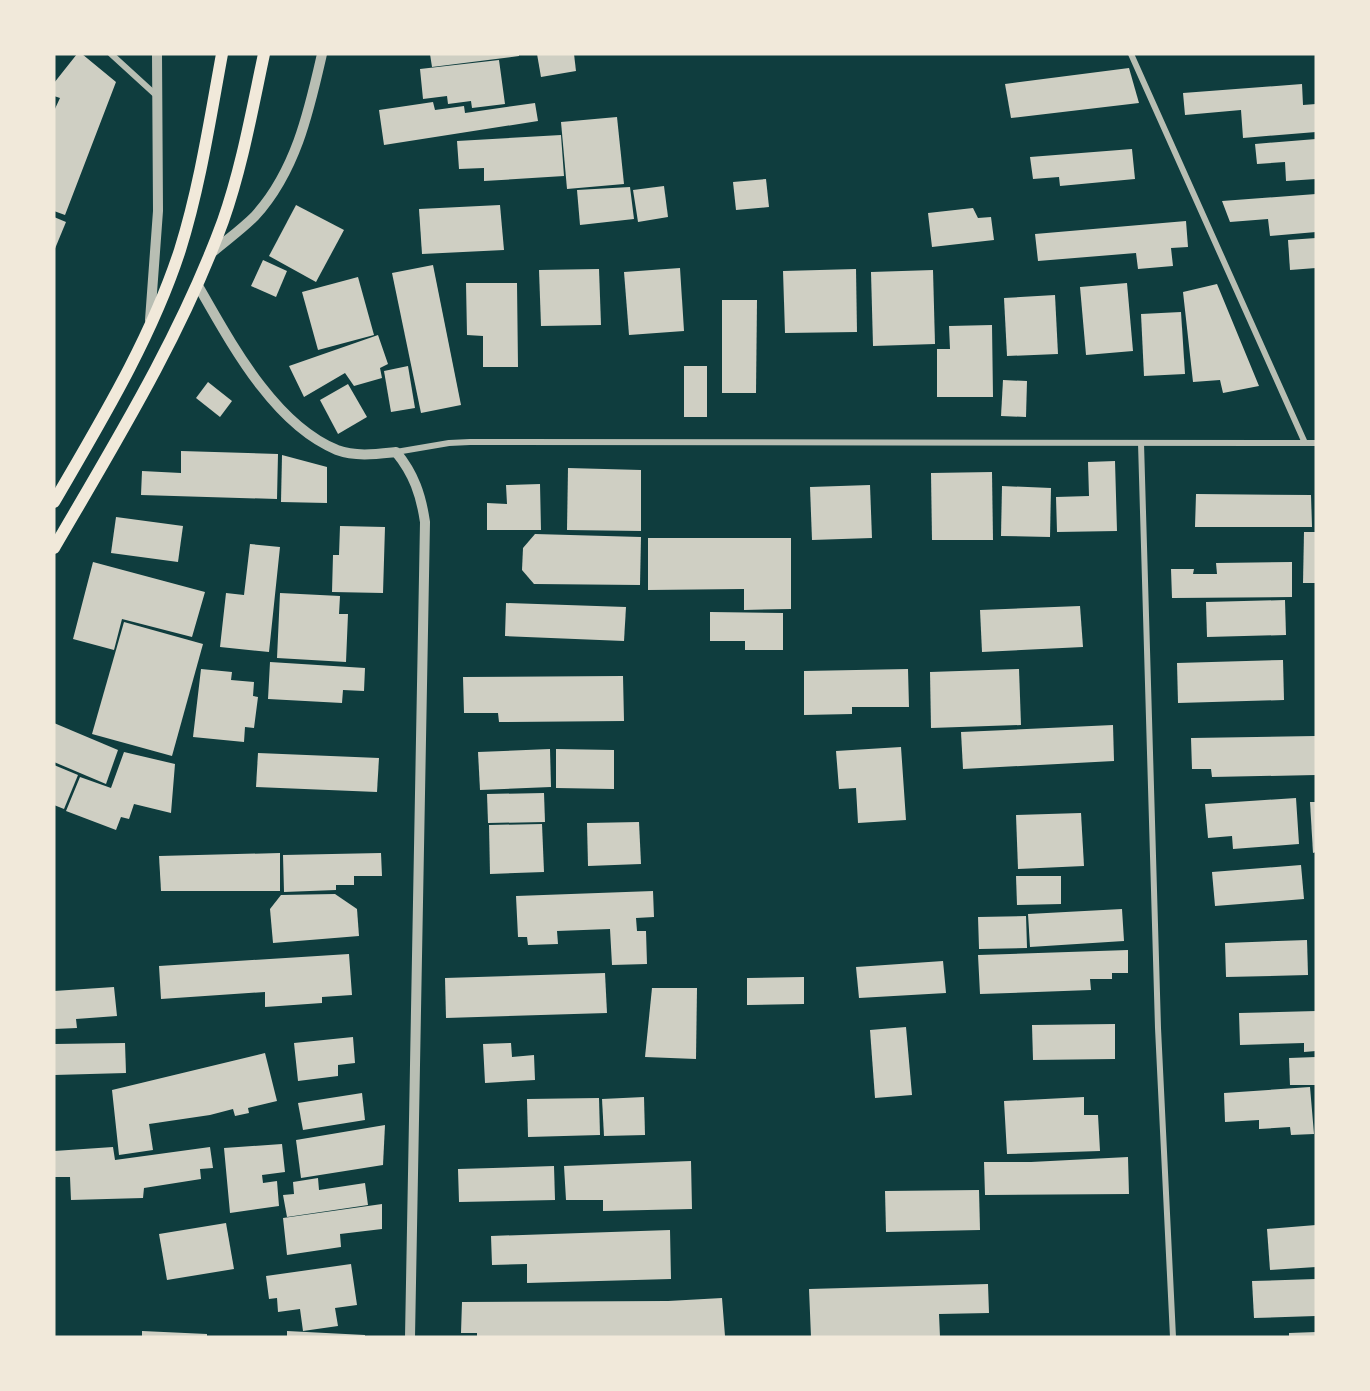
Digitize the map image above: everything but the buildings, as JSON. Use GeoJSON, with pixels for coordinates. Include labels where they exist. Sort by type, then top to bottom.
{"type":"FeatureCollection","features":[{"type":"Feature","properties":{"kind":"main road"},"geometry":{"type":"LineString","coordinates":[[54,502],[121,383],[150,323],[182,242],[190,216],[222,54]]}},
{"type":"Feature","properties":{"kind":"main road"},"geometry":{"type":"LineString","coordinates":[[54,548],[142,394],[197,284],[233,190],[249,128],[264,54]]}},
{"type":"Feature","properties":{"kind":"street"},"geometry":{"type":"LineString","coordinates":[[111,54],[158,97]]}},
{"type":"Feature","properties":{"kind":"street"},"geometry":{"type":"LineString","coordinates":[[150,323],[158,211],[157,54]]}},
{"type":"Feature","properties":{"kind":"street"},"geometry":{"type":"LineString","coordinates":[[209,255],[254,216],[288,166],[309,110],[322,54]]}},
{"type":"Feature","properties":{"kind":"street"},"geometry":{"type":"LineString","coordinates":[[1131,54],[1305,443]]}},
{"type":"Feature","properties":{"kind":"street"},"geometry":{"type":"LineString","coordinates":[[197,284],[249,369],[267,393],[299,426],[319,441],[338,450],[368,455],[438,444],[470,442],[1316,443]]}},
{"type":"Feature","properties":{"kind":"street"},"geometry":{"type":"LineString","coordinates":[[1141,443],[1158,1028],[1173,1337]]}},
{"type":"Feature","properties":{"kind":"street"},"geometry":{"type":"LineString","coordinates":[[396,452],[413,475],[419,490],[425,522],[410,1337]]}}]}
